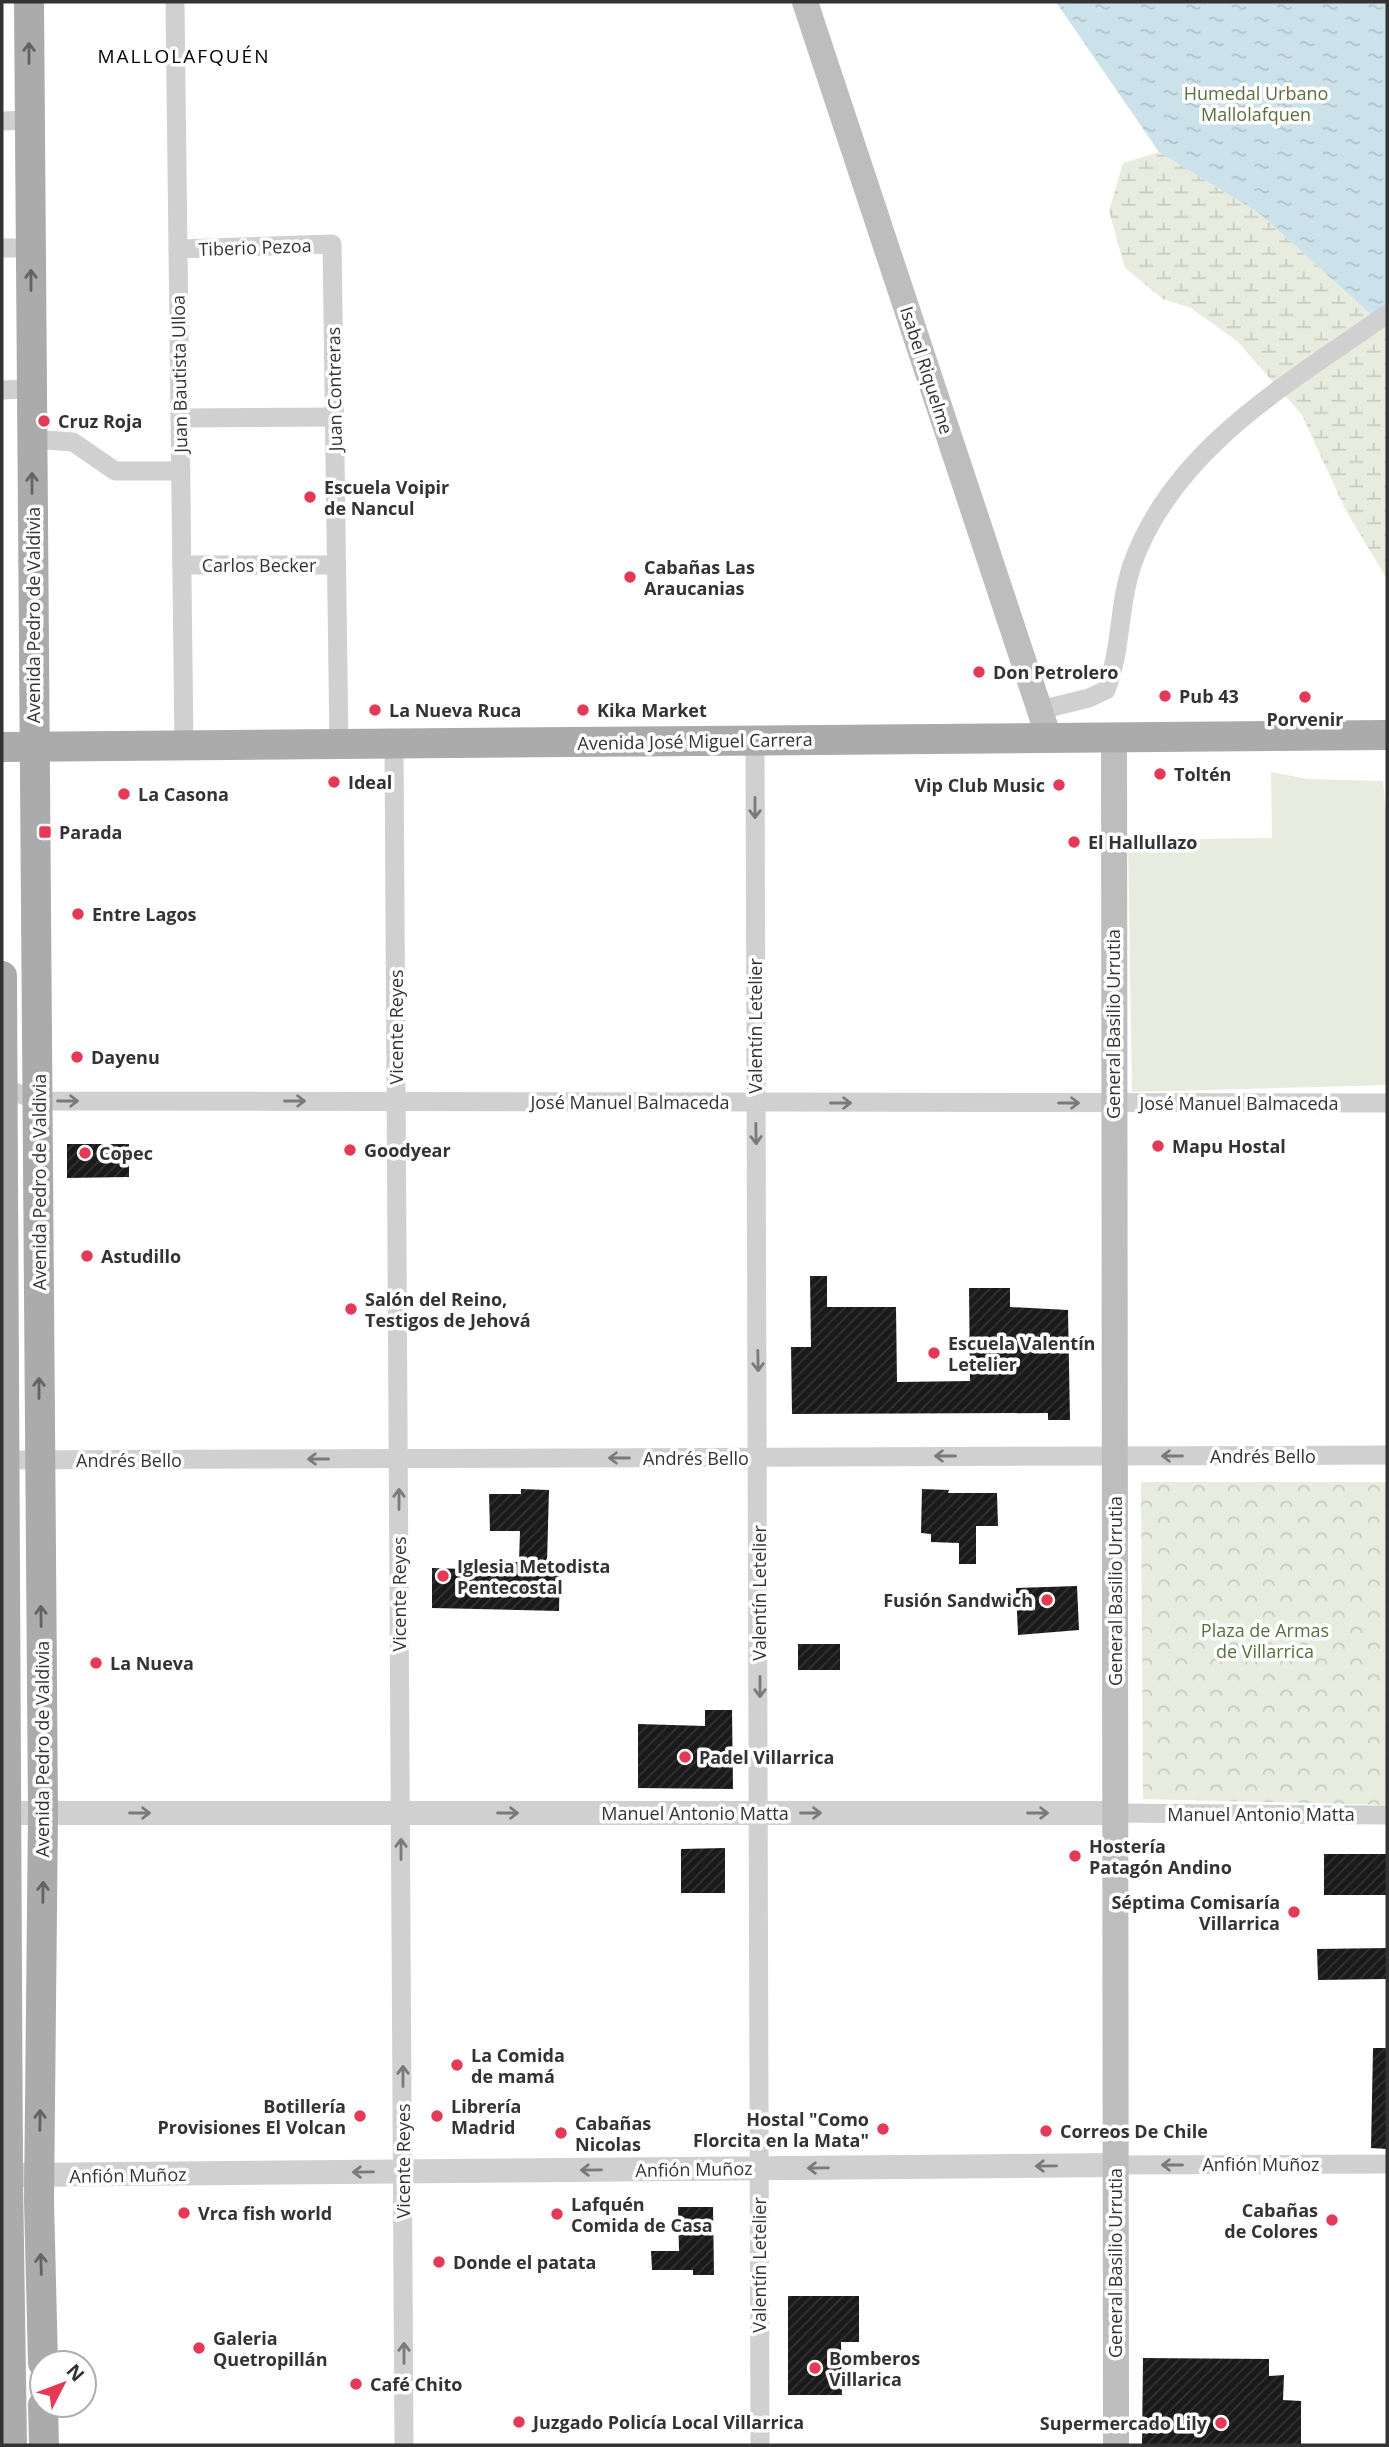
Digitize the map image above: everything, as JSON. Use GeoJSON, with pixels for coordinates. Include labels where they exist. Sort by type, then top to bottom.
{"type":"FeatureCollection","features":[{"type":"Feature","properties":{"kind":"main road","name":"Avenida Pedro de Valdivia"},"geometry":{"type":"LineString","coordinates":[[29,2],[16,120],[16,248],[31,389],[32,439],[43,1813],[39,2175],[43,2349]]}},
{"type":"Feature","properties":{"kind":"main road","name":"Isabel Riquelme"},"geometry":{"type":"LineString","coordinates":[[805,2],[1049,738]]}},
{"type":"Feature","properties":{"kind":"main road","name":"Avenida José Miguel Carrera"},"geometry":{"type":"LineString","coordinates":[[2,747],[1387,734]]}},
{"type":"Feature","properties":{"kind":"main road","name":"General Basilio Urrutia"},"geometry":{"type":"LineString","coordinates":[[1114,737],[1116,2445]]}},
{"type":"Feature","properties":{"kind":"main road","name":"Avenida Pedro de Valdivia"},"geometry":{"type":"LineString","coordinates":[[2,976],[5,2175],[12,2445]]}},
{"type":"Feature","properties":{"kind":"main road"},"geometry":{"type":"LineString","coordinates":[[43,2419],[44,2445]]}},
{"type":"Feature","properties":{"kind":"street","name":"Juan Bautista Ulloa"},"geometry":{"type":"LineString","coordinates":[[174,2],[184,746]]}},
{"type":"Feature","properties":{"kind":"street","name":"Tiberio Pezoa"},"geometry":{"type":"LineString","coordinates":[[178,249],[332,244]]}},
{"type":"Feature","properties":{"kind":"street","name":"Juan Contreras"},"geometry":{"type":"LineString","coordinates":[[332,244],[339,744]]}},
{"type":"Feature","properties":{"kind":"street"},"geometry":{"type":"LineString","coordinates":[[1040,710],[1106,691],[1115,667],[1127,584],[1155,515],[1187,471],[1265,400],[1387,314]]}},
{"type":"Feature","properties":{"kind":"street"},"geometry":{"type":"LineString","coordinates":[[2,390],[31,389]]}},
{"type":"Feature","properties":{"kind":"street"},"geometry":{"type":"LineString","coordinates":[[180,418],[334,417]]}},
{"type":"Feature","properties":{"kind":"street"},"geometry":{"type":"LineString","coordinates":[[32,439],[74,442],[115,471],[181,471]]}},
{"type":"Feature","properties":{"kind":"street","name":"Carlos Becker"},"geometry":{"type":"LineString","coordinates":[[182,565],[336,565]]}},
{"type":"Feature","properties":{"kind":"street","name":"Valentín Letelier"},"geometry":{"type":"LineString","coordinates":[[755,740],[760,2445]]}},
{"type":"Feature","properties":{"kind":"street","name":"Vicente Reyes"},"geometry":{"type":"LineString","coordinates":[[394,744],[404,2445]]}},
{"type":"Feature","properties":{"kind":"street","name":"José Manuel Balmaceda"},"geometry":{"type":"LineString","coordinates":[[2,1087],[38,1101],[1387,1103]]}},
{"type":"Feature","properties":{"kind":"street","name":"Andrés Bello"},"geometry":{"type":"LineString","coordinates":[[5,1460],[1387,1455]]}},
{"type":"Feature","properties":{"kind":"street","name":"Manuel Antonio Matta"},"geometry":{"type":"LineString","coordinates":[[5,1813],[1387,1815]]}},
{"type":"Feature","properties":{"kind":"street","name":"Anfión Muñoz"},"geometry":{"type":"LineString","coordinates":[[5,2175],[1387,2164]]}},
{"type":"Feature","properties":{"kind":"green space"},"geometry":{"type":"Polygon","coordinates":[[[1159,152],[1260,214],[1387,329],[1387,579],[1346,511],[1302,415],[1237,341],[1191,308],[1163,299],[1125,268],[1109,211],[1123,163],[1159,152]]]}},
{"type":"Feature","properties":{"kind":"green space"},"geometry":{"type":"Polygon","coordinates":[[[1271,772],[1308,779],[1383,781],[1387,823],[1387,1085],[1132,1092],[1128,840],[1272,838],[1271,772]]]}},
{"type":"Feature","properties":{"kind":"green space","name":"Plaza de Armas de Villarrica"},"geometry":{"type":"Polygon","coordinates":[[[1141,1482],[1387,1482],[1387,1805],[1143,1799],[1141,1482]]]}},
{"type":"Feature","properties":{"kind":"water","name":"Humedal Urbano Mallolafquen"},"geometry":{"type":"Polygon","coordinates":[[[1056,2],[1387,2],[1387,329],[1260,214],[1159,152],[1056,2]]]}},
{"type":"Feature","properties":{"kind":"building"},"geometry":{"type":"Polygon","coordinates":[[[67,1144],[129,1144],[129,1177],[67,1178],[67,1144]]]}},
{"type":"Feature","properties":{"kind":"building"},"geometry":{"type":"Polygon","coordinates":[[[810,1276],[827,1276],[827,1307],[896,1307],[897,1382],[970,1381],[969,1288],[1010,1288],[1010,1307],[1068,1310],[1070,1420],[1048,1420],[1048,1413],[792,1414],[791,1347],[811,1347],[810,1276]]]}},
{"type":"Feature","properties":{"kind":"building"},"geometry":{"type":"Polygon","coordinates":[[[521,1489],[549,1490],[547,1563],[560,1563],[559,1611],[432,1608],[432,1568],[496,1570],[496,1562],[519,1562],[520,1531],[490,1531],[489,1494],[521,1494],[521,1489]]]}},
{"type":"Feature","properties":{"kind":"building"},"geometry":{"type":"Polygon","coordinates":[[[922,1489],[949,1490],[948,1493],[997,1493],[998,1526],[976,1526],[976,1564],[959,1564],[959,1543],[931,1542],[931,1534],[921,1533],[922,1489]]]}},
{"type":"Feature","properties":{"kind":"building","name":"Fusión Sandwich"},"geometry":{"type":"Polygon","coordinates":[[[1077,1586],[1079,1630],[1018,1635],[1016,1588],[1077,1586]]]}},
{"type":"Feature","properties":{"kind":"building"},"geometry":{"type":"Polygon","coordinates":[[[798,1644],[840,1644],[840,1670],[798,1670],[798,1644]]]}},
{"type":"Feature","properties":{"kind":"building","name":"Padel Villarrica"},"geometry":{"type":"Polygon","coordinates":[[[705,1710],[732,1710],[733,1789],[638,1788],[638,1724],[705,1726],[705,1710]]]}},
{"type":"Feature","properties":{"kind":"building"},"geometry":{"type":"Polygon","coordinates":[[[725,1848],[725,1893],[681,1893],[681,1849],[725,1848]]]}},
{"type":"Feature","properties":{"kind":"building"},"geometry":{"type":"Polygon","coordinates":[[[1324,1854],[1387,1854],[1387,1895],[1324,1895],[1324,1854]]]}},
{"type":"Feature","properties":{"kind":"building"},"geometry":{"type":"Polygon","coordinates":[[[1387,1948],[1387,1979],[1318,1980],[1317,1949],[1387,1948]]]}},
{"type":"Feature","properties":{"kind":"building"},"geometry":{"type":"Polygon","coordinates":[[[1373,2048],[1387,2048],[1387,2149],[1371,2148],[1373,2048]]]}},
{"type":"Feature","properties":{"kind":"building"},"geometry":{"type":"Polygon","coordinates":[[[678,2207],[713,2207],[714,2275],[693,2275],[693,2270],[652,2270],[651,2251],[679,2251],[678,2207]]]}},
{"type":"Feature","properties":{"kind":"building","name":"Bomberos Villarica"},"geometry":{"type":"Polygon","coordinates":[[[788,2296],[859,2296],[859,2342],[841,2342],[842,2395],[788,2395],[788,2296]]]}},
{"type":"Feature","properties":{"kind":"building","name":"Supermercado Lily"},"geometry":{"type":"Polygon","coordinates":[[[1143,2358],[1269,2359],[1269,2376],[1284,2375],[1283,2400],[1301,2401],[1301,2445],[1142,2445],[1143,2358]]]}},
{"type":"Feature","properties":{"kind":"place","name":"Cruz Roja"},"geometry":{"type":"Point","coordinates":[44,421]}},
{"type":"Feature","properties":{"kind":"place","name":"Escuela Voipir de Nancul"},"geometry":{"type":"Point","coordinates":[310,497]}},
{"type":"Feature","properties":{"kind":"place","name":"Cabañas Las Araucanias"},"geometry":{"type":"Point","coordinates":[630,577]}},
{"type":"Feature","properties":{"kind":"place","name":"Don Petrolero"},"geometry":{"type":"Point","coordinates":[979,672]}},
{"type":"Feature","properties":{"kind":"place","name":"Pub 43"},"geometry":{"type":"Point","coordinates":[1165,696]}},
{"type":"Feature","properties":{"kind":"place","name":"Porvenir"},"geometry":{"type":"Point","coordinates":[1305,697]}},
{"type":"Feature","properties":{"kind":"place","name":"La Nueva Ruca"},"geometry":{"type":"Point","coordinates":[375,710]}},
{"type":"Feature","properties":{"kind":"place","name":"Kika Market"},"geometry":{"type":"Point","coordinates":[583,710]}},
{"type":"Feature","properties":{"kind":"place","name":"Toltén"},"geometry":{"type":"Point","coordinates":[1160,774]}},
{"type":"Feature","properties":{"kind":"place","name":"Ideal"},"geometry":{"type":"Point","coordinates":[334,782]}},
{"type":"Feature","properties":{"kind":"place","name":"Vip Club Music"},"geometry":{"type":"Point","coordinates":[1059,785]}},
{"type":"Feature","properties":{"kind":"place","name":"La Casona"},"geometry":{"type":"Point","coordinates":[124,794]}},
{"type":"Feature","properties":{"kind":"place","name":"Parada"},"geometry":{"type":"Point","coordinates":[45,832]}},
{"type":"Feature","properties":{"kind":"place","name":"El Hallullazo"},"geometry":{"type":"Point","coordinates":[1074,842]}},
{"type":"Feature","properties":{"kind":"place","name":"Entre Lagos"},"geometry":{"type":"Point","coordinates":[78,914]}},
{"type":"Feature","properties":{"kind":"place","name":"Dayenu"},"geometry":{"type":"Point","coordinates":[77,1057]}},
{"type":"Feature","properties":{"kind":"place","name":"Mapu Hostal"},"geometry":{"type":"Point","coordinates":[1158,1146]}},
{"type":"Feature","properties":{"kind":"place","name":"Goodyear"},"geometry":{"type":"Point","coordinates":[350,1150]}},
{"type":"Feature","properties":{"kind":"place","name":"Copec"},"geometry":{"type":"Point","coordinates":[85,1153]}},
{"type":"Feature","properties":{"kind":"place","name":"Astudillo"},"geometry":{"type":"Point","coordinates":[87,1256]}},
{"type":"Feature","properties":{"kind":"place","name":"Salón del Reino, Testigos de Jehová"},"geometry":{"type":"Point","coordinates":[351,1309]}},
{"type":"Feature","properties":{"kind":"place","name":"Escuela Valentín Letelier"},"geometry":{"type":"Point","coordinates":[934,1353]}},
{"type":"Feature","properties":{"kind":"place","name":"Iglesia Metodista Pentecostal"},"geometry":{"type":"Point","coordinates":[443,1576]}},
{"type":"Feature","properties":{"kind":"place","name":"Fusión Sandwich"},"geometry":{"type":"Point","coordinates":[1047,1600]}},
{"type":"Feature","properties":{"kind":"place","name":"La Nueva"},"geometry":{"type":"Point","coordinates":[96,1663]}},
{"type":"Feature","properties":{"kind":"place","name":"Padel Villarrica"},"geometry":{"type":"Point","coordinates":[685,1757]}},
{"type":"Feature","properties":{"kind":"place","name":"Hostería Patagón Andino"},"geometry":{"type":"Point","coordinates":[1075,1856]}},
{"type":"Feature","properties":{"kind":"place","name":"Séptima Comisaría Villarrica"},"geometry":{"type":"Point","coordinates":[1294,1912]}},
{"type":"Feature","properties":{"kind":"place","name":"La Comida de mamá"},"geometry":{"type":"Point","coordinates":[457,2065]}},
{"type":"Feature","properties":{"kind":"place","name":"Botillería Provisiones El Volcan"},"geometry":{"type":"Point","coordinates":[360,2116]}},
{"type":"Feature","properties":{"kind":"place","name":"Librería Madrid"},"geometry":{"type":"Point","coordinates":[437,2116]}},
{"type":"Feature","properties":{"kind":"place","name":"Hostal \"Como Florcita en la Mata\""},"geometry":{"type":"Point","coordinates":[883,2129]}},
{"type":"Feature","properties":{"kind":"place","name":"Correos De Chile"},"geometry":{"type":"Point","coordinates":[1046,2131]}},
{"type":"Feature","properties":{"kind":"place","name":"Cabañas Nicolas"},"geometry":{"type":"Point","coordinates":[561,2133]}},
{"type":"Feature","properties":{"kind":"place","name":"Vrca fish world"},"geometry":{"type":"Point","coordinates":[184,2213]}},
{"type":"Feature","properties":{"kind":"place","name":"Lafquén Comida de Casa"},"geometry":{"type":"Point","coordinates":[557,2214]}},
{"type":"Feature","properties":{"kind":"place","name":"Cabañas de Colores"},"geometry":{"type":"Point","coordinates":[1332,2220]}},
{"type":"Feature","properties":{"kind":"place","name":"Donde el patata"},"geometry":{"type":"Point","coordinates":[439,2262]}},
{"type":"Feature","properties":{"kind":"place","name":"Galeria Quetropillán"},"geometry":{"type":"Point","coordinates":[199,2348]}},
{"type":"Feature","properties":{"kind":"place","name":"Bomberos Villarica"},"geometry":{"type":"Point","coordinates":[815,2368]}},
{"type":"Feature","properties":{"kind":"place","name":"Café Chito"},"geometry":{"type":"Point","coordinates":[356,2384]}},
{"type":"Feature","properties":{"kind":"place","name":"Juzgado Policía Local Villarrica"},"geometry":{"type":"Point","coordinates":[519,2422]}},
{"type":"Feature","properties":{"kind":"place","name":"Supermercado Lily"},"geometry":{"type":"Point","coordinates":[1221,2423]}},
{"type":"Feature","properties":{"kind":"district","name":"MALLOLAFQUÉN"},"geometry":{"type":"Point","coordinates":[184,56]}}]}
